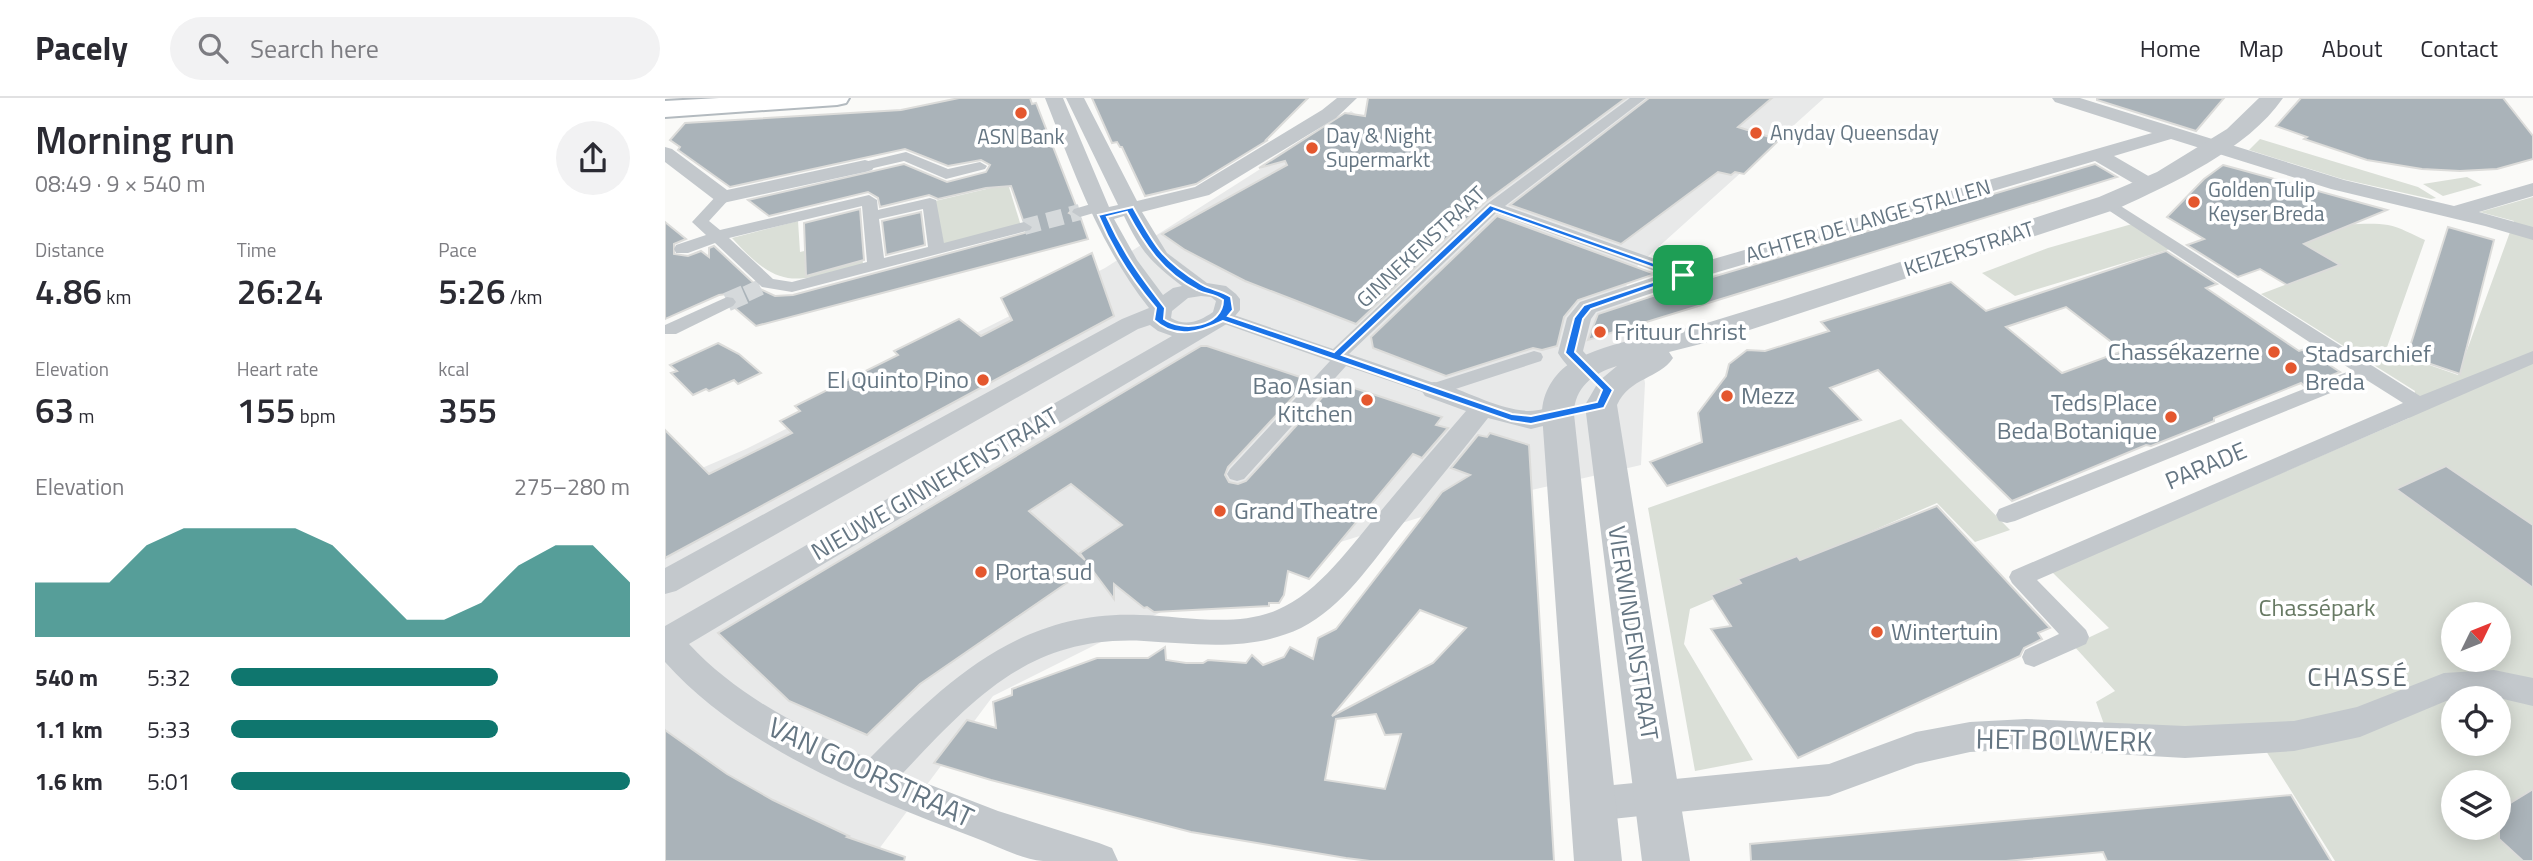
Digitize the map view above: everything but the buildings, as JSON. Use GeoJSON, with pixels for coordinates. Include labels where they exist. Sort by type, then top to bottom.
{"type":"FeatureCollection","features":[{"type":"Feature","properties":{"kind":"main road"},"geometry":{"type":"LineString","coordinates":[[665,101],[749,98]]}},
{"type":"Feature","properties":{"kind":"main road"},"geometry":{"type":"LineString","coordinates":[[665,109],[838,98]]}},
{"type":"Feature","properties":{"kind":"street"},"geometry":{"type":"LineString","coordinates":[[1054,98],[1094,211],[1138,282],[1160,310],[1159,320],[1171,328],[1192,330],[1214,322],[1228,310],[1228,299],[1218,292],[1201,289],[1159,258],[1147,242],[1075,98]]}},
{"type":"Feature","properties":{"kind":"street"},"geometry":{"type":"LineString","coordinates":[[1094,211],[1130,208],[1202,191],[1329,114],[1348,98]]}},
{"type":"Feature","properties":{"kind":"street","name":"GINNEKENSTRAAT"},"geometry":{"type":"LineString","coordinates":[[1237,474],[1339,357],[1493,207],[1639,98]]}},
{"type":"Feature","properties":{"kind":"street"},"geometry":{"type":"LineString","coordinates":[[2061,98],[2338,185],[2457,212],[2533,234]]}},
{"type":"Feature","properties":{"kind":"street"},"geometry":{"type":"LineString","coordinates":[[2211,147],[2225,119],[2243,98]]}},
{"type":"Feature","properties":{"kind":"street","name":"KEIZERSTRAAT"},"geometry":{"type":"LineString","coordinates":[[1592,385],[1626,373],[1717,330],[2108,203],[2150,185],[2235,134],[2271,98]]}},
{"type":"Feature","properties":{"kind":"street","name":"ACHTER DE LANGE STALLEN"},"geometry":{"type":"LineString","coordinates":[[1592,385],[1570,353],[1579,318],[1588,307],[1683,275],[2171,133]]}},
{"type":"Feature","properties":{"kind":"street"},"geometry":{"type":"LineString","coordinates":[[665,153],[723,197]]}},
{"type":"Feature","properties":{"kind":"street"},"geometry":{"type":"LineString","coordinates":[[2098,155],[2150,185]]}},
{"type":"Feature","properties":{"kind":"street"},"geometry":{"type":"LineString","coordinates":[[980,166],[946,174],[906,156],[723,197],[700,222],[766,284],[792,287],[1024,227]]}},
{"type":"Feature","properties":{"kind":"street"},"geometry":{"type":"LineString","coordinates":[[2457,212],[2533,189]]}},
{"type":"Feature","properties":{"kind":"street"},"geometry":{"type":"LineString","coordinates":[[682,249],[717,236],[869,200],[876,265]]}},
{"type":"Feature","properties":{"kind":"street"},"geometry":{"type":"LineString","coordinates":[[871,216],[930,202],[937,249]]}},
{"type":"Feature","properties":{"kind":"street"},"geometry":{"type":"LineString","coordinates":[[2108,203],[2418,404]]}},
{"type":"Feature","properties":{"kind":"street"},"geometry":{"type":"LineString","coordinates":[[1493,207],[1683,275]]}},
{"type":"Feature","properties":{"kind":"street","name":"NIEUWE GINNEKENSTRAAT"},"geometry":{"type":"LineString","coordinates":[[665,582],[1130,324],[1160,310],[1181,293],[1201,289]]}},
{"type":"Feature","properties":{"kind":"street"},"geometry":{"type":"LineString","coordinates":[[670,330],[727,302]]}},
{"type":"Feature","properties":{"kind":"street"},"geometry":{"type":"LineString","coordinates":[[1214,322],[1339,357],[1511,417],[1531,420],[1558,414],[1592,385]]}},
{"type":"Feature","properties":{"kind":"street","name":"NIEUWE GINNEKENSTRAAT"},"geometry":{"type":"LineString","coordinates":[[665,642],[1214,322]]}},
{"type":"Feature","properties":{"kind":"street","name":"PARADE"},"geometry":{"type":"LineString","coordinates":[[2034,657],[2077,637],[2019,577],[2533,356]]}},
{"type":"Feature","properties":{"kind":"street"},"geometry":{"type":"LineString","coordinates":[[1434,390],[1534,357]]}},
{"type":"Feature","properties":{"kind":"street","name":"PARADE"},"geometry":{"type":"LineString","coordinates":[[2007,514],[2367,371]]}},
{"type":"Feature","properties":{"kind":"street","name":"VIERWINDENSTRAAT"},"geometry":{"type":"LineString","coordinates":[[1592,385],[1666,861]]}},
{"type":"Feature","properties":{"kind":"street"},"geometry":{"type":"LineString","coordinates":[[873,779],[970,685],[996,666],[1034,645],[1067,634],[1098,628],[1254,631],[1290,618],[1332,589],[1483,407]]}},
{"type":"Feature","properties":{"kind":"street","name":"VIERWINDENSTRAAT"},"geometry":{"type":"LineString","coordinates":[[1558,414],[1598,861]]}},
{"type":"Feature","properties":{"kind":"street","name":"VAN GOORSTRAAT"},"geometry":{"type":"LineString","coordinates":[[665,642],[692,671],[725,698],[770,728],[873,779],[1016,837],[1099,861]]}},
{"type":"Feature","properties":{"kind":"street","name":"HET BOLWERK"},"geometry":{"type":"LineString","coordinates":[[1593,804],[1829,780],[1916,748],[1970,737],[2026,734],[2185,742],[2294,736],[2360,722],[2444,687],[2494,684],[2533,692]]}},
{"type":"Feature","properties":{"kind":"shaded area"},"geometry":{"type":"Polygon","coordinates":[[[1561,98],[1824,98],[1625,277],[1645,383],[1641,465],[1444,510],[1237,574],[993,696],[870,861],[665,861],[665,484],[746,449],[1105,268],[1351,111],[1439,172],[1561,98]]]}},
{"type":"Feature","properties":{"kind":"green space"},"geometry":{"type":"Polygon","coordinates":[[[2260,139],[2418,187],[2436,198],[2342,179],[2249,150],[2260,139]]]}},
{"type":"Feature","properties":{"kind":"green space"},"geometry":{"type":"Polygon","coordinates":[[[2467,177],[2482,185],[2443,196],[2423,184],[2467,177]]]}},
{"type":"Feature","properties":{"kind":"green space"},"geometry":{"type":"Polygon","coordinates":[[[1008,184],[1021,226],[944,245],[935,201],[1008,184]]]}},
{"type":"Feature","properties":{"kind":"green space","name":"Chassépark"},"geometry":{"type":"Polygon","coordinates":[[[2533,197],[2533,861],[2335,861],[2251,727],[2105,727],[2096,702],[2115,691],[2073,645],[2109,628],[2052,572],[2409,418],[2415,391],[2261,294],[2332,267],[2313,249],[2293,237],[2325,227],[2379,224],[2402,229],[2425,240],[2386,350],[2458,375],[2514,221],[2480,212],[2533,197]]]}},
{"type":"Feature","properties":{"kind":"green space"},"geometry":{"type":"Polygon","coordinates":[[[798,221],[800,252],[860,238],[863,264],[822,275],[792,278],[764,268],[732,238],[798,221]]]}},
{"type":"Feature","properties":{"kind":"green space"},"geometry":{"type":"Polygon","coordinates":[[[2132,224],[2170,249],[2015,296],[1982,273],[2048,248],[2132,224]]]}},
{"type":"Feature","properties":{"kind":"green space"},"geometry":{"type":"Polygon","coordinates":[[[1901,419],[2010,530],[1975,542],[1937,503],[1690,609],[1684,644],[1753,760],[1695,771],[1648,508],[1901,419]]]}},
{"type":"Feature","properties":{"kind":"tunnel"},"geometry":{"type":"LineString","coordinates":[[1024,227],[1080,212]]}},
{"type":"Feature","properties":{"kind":"tunnel"},"geometry":{"type":"LineString","coordinates":[[746,294],[763,286]]}},
{"type":"Feature","properties":{"kind":"tunnel"},"geometry":{"type":"LineString","coordinates":[[727,302],[750,292]]}},
{"type":"Feature","properties":{"kind":"place","name":"ASN Bank"},"geometry":{"type":"Point","coordinates":[1021,113]}},
{"type":"Feature","properties":{"kind":"place","name":"Anyday Queensday"},"geometry":{"type":"Point","coordinates":[1756,133]}},
{"type":"Feature","properties":{"kind":"place","name":"Day & Night Supermarkt"},"geometry":{"type":"Point","coordinates":[1312,148]}},
{"type":"Feature","properties":{"kind":"place","name":"Golden Tulip Keyser Breda"},"geometry":{"type":"Point","coordinates":[2194,202]}},
{"type":"Feature","properties":{"kind":"place","name":"Frituur Christ"},"geometry":{"type":"Point","coordinates":[1600,332]}},
{"type":"Feature","properties":{"kind":"place","name":"Chassékazerne"},"geometry":{"type":"Point","coordinates":[2274,352]}},
{"type":"Feature","properties":{"kind":"place","name":"Stadsarchief Breda"},"geometry":{"type":"Point","coordinates":[2291,368]}},
{"type":"Feature","properties":{"kind":"place","name":"El Quinto Pino"},"geometry":{"type":"Point","coordinates":[983,380]}},
{"type":"Feature","properties":{"kind":"place","name":"Mezz"},"geometry":{"type":"Point","coordinates":[1727,396]}},
{"type":"Feature","properties":{"kind":"place","name":"Bao Asian Kitchen"},"geometry":{"type":"Point","coordinates":[1367,400]}},
{"type":"Feature","properties":{"kind":"place","name":"Teds Place Beda Botanique"},"geometry":{"type":"Point","coordinates":[2171,417]}},
{"type":"Feature","properties":{"kind":"place","name":"Grand Theatre"},"geometry":{"type":"Point","coordinates":[1220,511]}},
{"type":"Feature","properties":{"kind":"place","name":"Porta sud"},"geometry":{"type":"Point","coordinates":[981,572]}},
{"type":"Feature","properties":{"kind":"place","name":"Wintertuin"},"geometry":{"type":"Point","coordinates":[1877,632]}},
{"type":"Feature","properties":{"kind":"district","name":"CHASSÉ"},"geometry":{"type":"Point","coordinates":[2358,677]}},
{"type":"Feature","properties":{"kind":"route"},"geometry":{"type":"LineString","coordinates":[[1683,275],[1493,207],[1436,264],[1336,356],[1222,317],[1228,310],[1228,299],[1218,292],[1201,289],[1159,258],[1147,242],[1130,208],[1103,215],[1118,251],[1138,282],[1161,308],[1159,320],[1164,325],[1192,330],[1212,324],[1222,317],[1511,417],[1531,420],[1601,405],[1608,390],[1570,353],[1579,318],[1588,307],[1683,275]]}}]}
